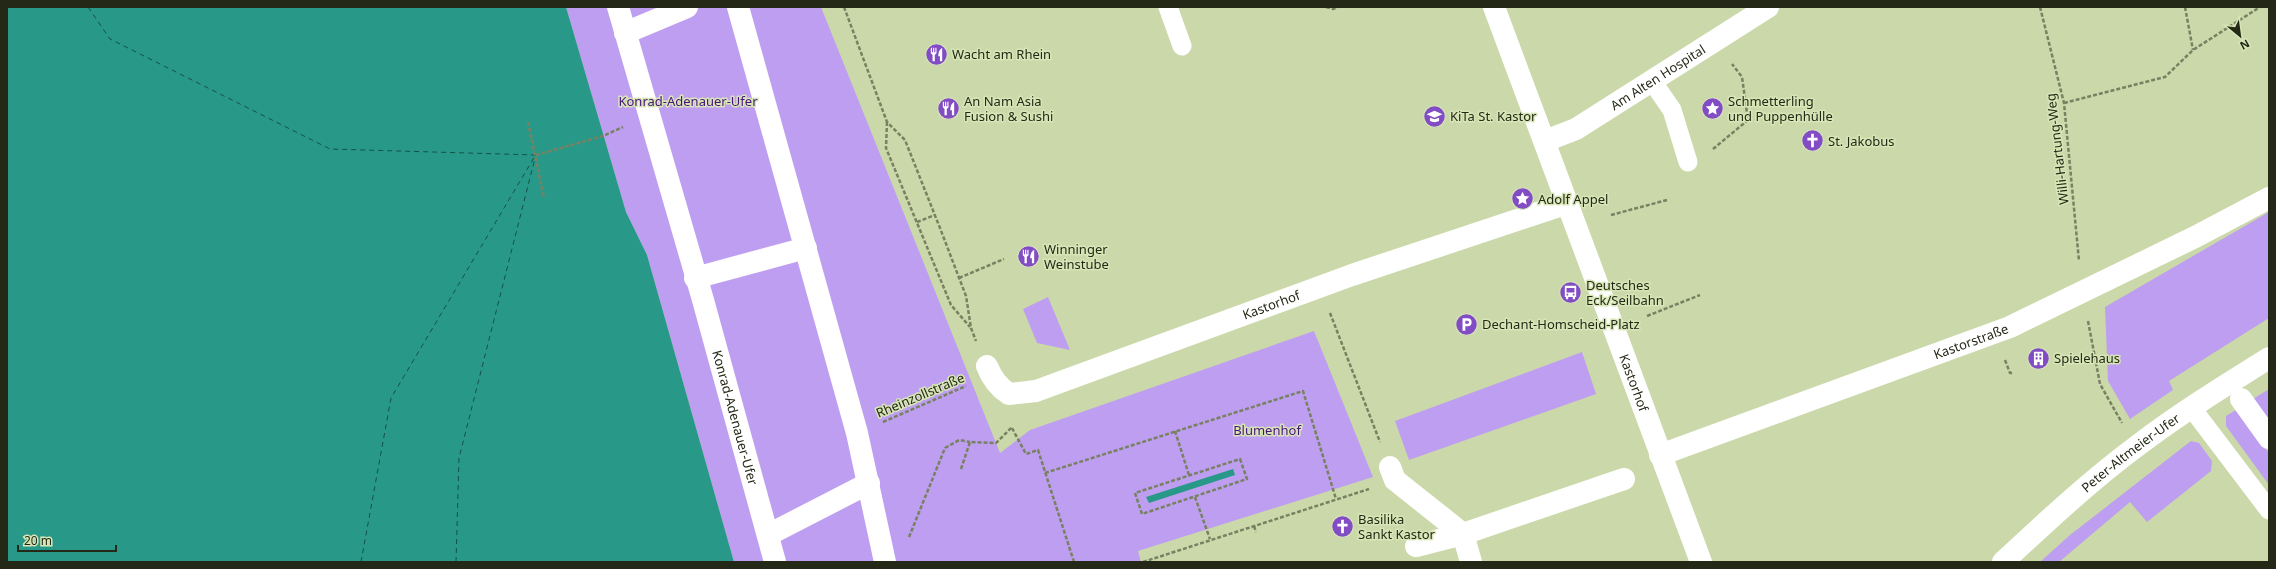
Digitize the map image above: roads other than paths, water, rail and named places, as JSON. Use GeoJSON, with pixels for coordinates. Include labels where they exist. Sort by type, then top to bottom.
{"type":"FeatureCollection","features":[{"type":"Feature","properties":{"kind":"street","name":"Konrad-Adenauer-Ufer"},"geometry":{"type":"LineString","coordinates":[[618,7],[696,278],[775,562]]}},
{"type":"Feature","properties":{"kind":"street"},"geometry":{"type":"LineString","coordinates":[[625,32],[687,7]]}},
{"type":"Feature","properties":{"kind":"street"},"geometry":{"type":"LineString","coordinates":[[738,7],[857,433],[885,562]]}},
{"type":"Feature","properties":{"kind":"street","name":"Kastorhof"},"geometry":{"type":"LineString","coordinates":[[1494,7],[1700,562]]}},
{"type":"Feature","properties":{"kind":"street","name":"Am Alten Hospital"},"geometry":{"type":"LineString","coordinates":[[1545,141],[1576,129],[1768,7]]}},
{"type":"Feature","properties":{"kind":"street","name":"Kastorstraße"},"geometry":{"type":"LineString","coordinates":[[1660,455],[1994,333],[2196,237],[2269,198]]}},
{"type":"Feature","properties":{"kind":"street","name":"Kastorhof"},"geometry":{"type":"LineString","coordinates":[[989,371],[1000,388],[1009,394],[1036,391],[1320,288],[1360,272],[1568,203]]}},
{"type":"Feature","properties":{"kind":"street"},"geometry":{"type":"LineString","coordinates":[[696,278],[806,248]]}},
{"type":"Feature","properties":{"kind":"street","name":"Peter-Altmeier-Ufer"},"geometry":{"type":"LineString","coordinates":[[2003,562],[2062,507],[2115,463],[2191,407],[2269,358]]}},
{"type":"Feature","properties":{"kind":"street"},"geometry":{"type":"LineString","coordinates":[[2241,399],[2269,438]]}},
{"type":"Feature","properties":{"kind":"street"},"geometry":{"type":"LineString","coordinates":[[1392,473],[1463,534],[1470,562]]}},
{"type":"Feature","properties":{"kind":"street"},"geometry":{"type":"LineString","coordinates":[[1416,546],[1463,534],[1624,479]]}},
{"type":"Feature","properties":{"kind":"street"},"geometry":{"type":"LineString","coordinates":[[768,536],[869,483]]}},
{"type":"Feature","properties":{"kind":"lane"},"geometry":{"type":"LineString","coordinates":[[1168,7],[1182,46]]}},
{"type":"Feature","properties":{"kind":"lane"},"geometry":{"type":"LineString","coordinates":[[1652,81],[1672,110],[1688,162]]}},
{"type":"Feature","properties":{"kind":"lane"},"geometry":{"type":"LineString","coordinates":[[2191,407],[2269,510]]}},
{"type":"Feature","properties":{"kind":"water"},"geometry":{"type":"Polygon","coordinates":[[[7,7],[566,7],[626,212],[647,255],[734,562],[7,562],[7,7]]]}},
{"type":"Feature","properties":{"kind":"water"},"geometry":{"type":"Polygon","coordinates":[[[1233,469],[1235,475],[1149,503],[1146,497],[1233,469]]]}},
{"type":"Feature","properties":{"kind":"place","name":"Wacht am Rhein"},"geometry":{"type":"Point","coordinates":[936,54]}},
{"type":"Feature","properties":{"kind":"place","name":"An Nam Asia Fusion & Sushi"},"geometry":{"type":"Point","coordinates":[949,108]}},
{"type":"Feature","properties":{"kind":"place","name":"Schmetterling und Puppenhülle"},"geometry":{"type":"Point","coordinates":[1712,108]}},
{"type":"Feature","properties":{"kind":"place","name":"KiTa St. Kastor"},"geometry":{"type":"Point","coordinates":[1434,116]}},
{"type":"Feature","properties":{"kind":"place","name":"St. Jakobus"},"geometry":{"type":"Point","coordinates":[1813,141]}},
{"type":"Feature","properties":{"kind":"place","name":"Adolf Appel"},"geometry":{"type":"Point","coordinates":[1523,199]}},
{"type":"Feature","properties":{"kind":"place","name":"Winninger Weinstube"},"geometry":{"type":"Point","coordinates":[1029,256]}},
{"type":"Feature","properties":{"kind":"place","name":"Deutsches Eck/Seilbahn"},"geometry":{"type":"Point","coordinates":[1570,292]}},
{"type":"Feature","properties":{"kind":"place","name":"Dechant-Homscheid-Platz"},"geometry":{"type":"Point","coordinates":[1466,324]}},
{"type":"Feature","properties":{"kind":"place","name":"Spielehaus"},"geometry":{"type":"Point","coordinates":[2038,358]}},
{"type":"Feature","properties":{"kind":"place","name":"Basilika Sankt Kastor"},"geometry":{"type":"Point","coordinates":[1342,526]}},
{"type":"Feature","properties":{"kind":"park label","name":"Blumenhof"},"geometry":{"type":"Point","coordinates":[1267,430]}}]}
